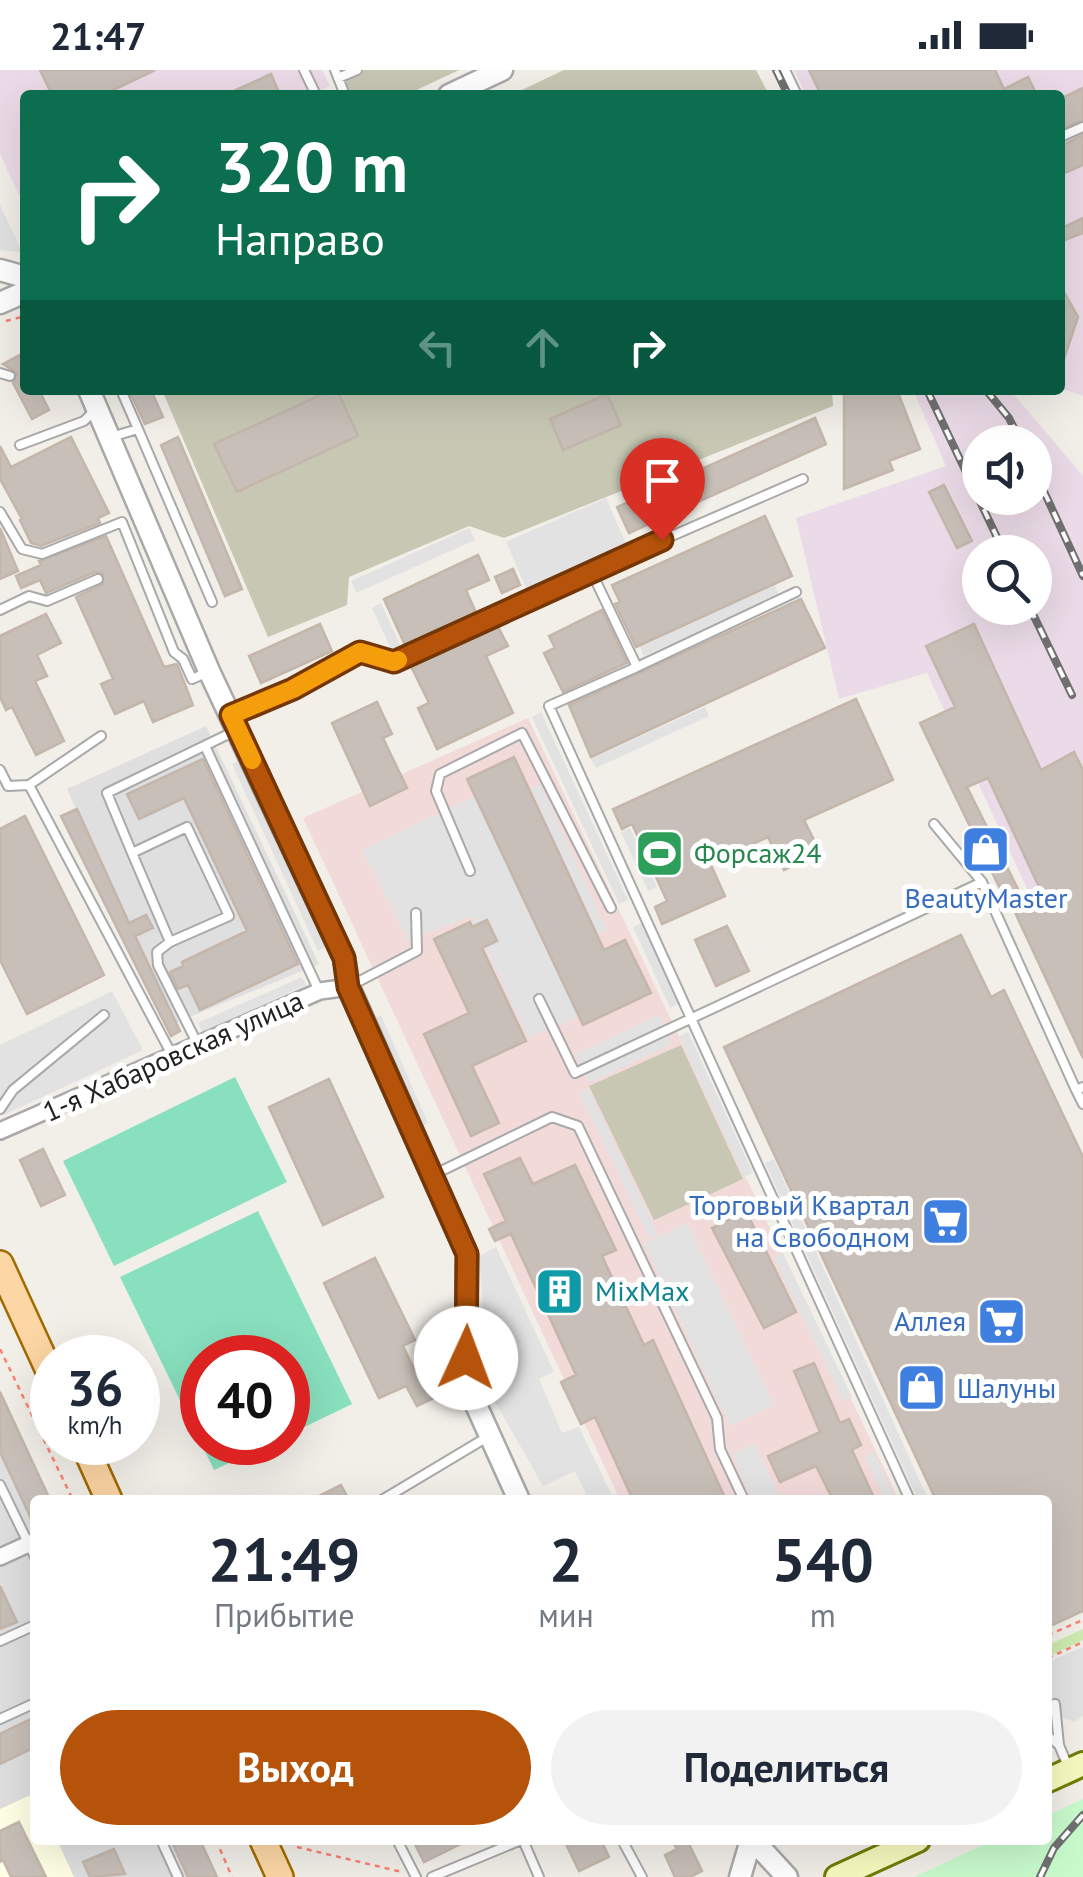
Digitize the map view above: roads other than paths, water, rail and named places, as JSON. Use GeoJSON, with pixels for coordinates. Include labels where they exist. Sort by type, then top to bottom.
{"type":"FeatureCollection","features":[{"type":"Feature","properties":{"kind":"main road"},"geometry":{"type":"LineString","coordinates":[[0,1264],[33,1335]]}},
{"type":"Feature","properties":{"kind":"main road"},"geometry":{"type":"LineString","coordinates":[[94,1465],[108,1495]]}},
{"type":"Feature","properties":{"kind":"main road"},"geometry":{"type":"LineString","coordinates":[[265,1845],[280,1877]]}},
{"type":"Feature","properties":{"kind":"main road"},"geometry":{"type":"LineString","coordinates":[[837,1877],[907,1845]]}},
{"type":"Feature","properties":{"kind":"street"},"geometry":{"type":"LineString","coordinates":[[460,90],[502,70]]}},
{"type":"Feature","properties":{"kind":"street"},"geometry":{"type":"LineString","coordinates":[[93,399],[209,671],[344,958],[348,987],[467,1254],[466,1358],[472,1396],[516,1495]]}},
{"type":"Feature","properties":{"kind":"street","name":"1-я Хабаровская улица"},"geometry":{"type":"LineString","coordinates":[[0,1132],[320,992],[348,987]]}},
{"type":"Feature","properties":{"kind":"street"},"geometry":{"type":"LineString","coordinates":[[0,1558],[30,1549]]}},
{"type":"Feature","properties":{"kind":"street"},"geometry":{"type":"LineString","coordinates":[[740,1877],[750,1845]]}},
{"type":"Feature","properties":{"kind":"street"},"geometry":{"type":"LineString","coordinates":[[757,1845],[787,1877]]}},
{"type":"Feature","properties":{"kind":"lane"},"geometry":{"type":"LineString","coordinates":[[337,74],[356,70]]}},
{"type":"Feature","properties":{"kind":"lane"},"geometry":{"type":"LineString","coordinates":[[123,395],[212,602]]}},
{"type":"Feature","properties":{"kind":"lane"},"geometry":{"type":"LineString","coordinates":[[20,445],[84,420],[93,399]]}},
{"type":"Feature","properties":{"kind":"lane"},"geometry":{"type":"LineString","coordinates":[[111,438],[138,429]]}},
{"type":"Feature","properties":{"kind":"lane"},"geometry":{"type":"LineString","coordinates":[[170,942],[107,793],[205,746],[234,722],[360,652],[394,662],[803,478]]}},
{"type":"Feature","properties":{"kind":"lane"},"geometry":{"type":"LineString","coordinates":[[0,512],[22,549],[42,554],[122,522],[174,652],[183,659],[192,679],[209,671]]}},
{"type":"Feature","properties":{"kind":"lane"},"geometry":{"type":"LineString","coordinates":[[591,571],[638,667]]}},
{"type":"Feature","properties":{"kind":"lane"},"geometry":{"type":"LineString","coordinates":[[0,610],[29,596],[47,600],[98,579]]}},
{"type":"Feature","properties":{"kind":"lane"},"geometry":{"type":"LineString","coordinates":[[796,592],[548,706],[908,1495]]}},
{"type":"Feature","properties":{"kind":"lane"},"geometry":{"type":"LineString","coordinates":[[470,871],[436,791],[440,774],[522,732],[611,908]]}},
{"type":"Feature","properties":{"kind":"lane"},"geometry":{"type":"LineString","coordinates":[[0,770],[8,786],[30,785],[101,736]]}},
{"type":"Feature","properties":{"kind":"lane"},"geometry":{"type":"LineString","coordinates":[[205,746],[320,992]]}},
{"type":"Feature","properties":{"kind":"lane"},"geometry":{"type":"LineString","coordinates":[[30,785],[172,1055]]}},
{"type":"Feature","properties":{"kind":"lane"},"geometry":{"type":"LineString","coordinates":[[934,824],[982,882],[1080,1088],[1083,1104]]}},
{"type":"Feature","properties":{"kind":"lane"},"geometry":{"type":"LineString","coordinates":[[132,852],[187,827],[228,916],[170,942],[158,952],[158,965],[198,1045]]}},
{"type":"Feature","properties":{"kind":"lane"},"geometry":{"type":"LineString","coordinates":[[539,999],[575,1073],[982,882]]}},
{"type":"Feature","properties":{"kind":"lane"},"geometry":{"type":"LineString","coordinates":[[348,987],[417,950],[416,913]]}},
{"type":"Feature","properties":{"kind":"lane"},"geometry":{"type":"LineString","coordinates":[[0,1110],[13,1090],[104,1015]]}},
{"type":"Feature","properties":{"kind":"lane"},"geometry":{"type":"LineString","coordinates":[[431,1176],[552,1116],[578,1126],[717,1418],[720,1449],[742,1495]]}},
{"type":"Feature","properties":{"kind":"lane"},"geometry":{"type":"LineString","coordinates":[[390,1495],[489,1436]]}},
{"type":"Feature","properties":{"kind":"lane"},"geometry":{"type":"LineString","coordinates":[[0,1485],[30,1542]]}},
{"type":"Feature","properties":{"kind":"lane"},"geometry":{"type":"LineString","coordinates":[[0,1641],[30,1627]]}},
{"type":"Feature","properties":{"kind":"lane"},"geometry":{"type":"LineString","coordinates":[[1055,1704],[1066,1772]]}},
{"type":"Feature","properties":{"kind":"lane"},"geometry":{"type":"LineString","coordinates":[[0,1719],[30,1705]]}},
{"type":"Feature","properties":{"kind":"lane"},"geometry":{"type":"LineString","coordinates":[[1052,1739],[1059,1745]]}},
{"type":"Feature","properties":{"kind":"lane"},"geometry":{"type":"LineString","coordinates":[[163,1845],[178,1877]]}},
{"type":"Feature","properties":{"kind":"lane"},"geometry":{"type":"LineString","coordinates":[[400,1845],[415,1876]]}},
{"type":"Feature","properties":{"kind":"lane"},"geometry":{"type":"LineString","coordinates":[[432,1877],[510,1845]]}},
{"type":"Feature","properties":{"kind":"lane"},"geometry":{"type":"LineString","coordinates":[[524,1845],[539,1877]]}},
{"type":"Feature","properties":{"kind":"lane"},"geometry":{"type":"LineString","coordinates":[[625,1845],[642,1877]]}},
{"type":"Feature","properties":{"kind":"railway"},"geometry":{"type":"LineString","coordinates":[[776,70],[786,90]]}},
{"type":"Feature","properties":{"kind":"railway"},"geometry":{"type":"LineString","coordinates":[[929,395],[996,535]]}},
{"type":"Feature","properties":{"kind":"railway"},"geometry":{"type":"LineString","coordinates":[[990,395],[1012,425]]}},
{"type":"Feature","properties":{"kind":"railway"},"geometry":{"type":"LineString","coordinates":[[1052,509],[1083,576]]}},
{"type":"Feature","properties":{"kind":"railway"},"geometry":{"type":"LineString","coordinates":[[1038,625],[1072,695]]}},
{"type":"Feature","properties":{"kind":"railway"},"geometry":{"type":"LineString","coordinates":[[1040,1877],[1054,1848],[1083,1815]]}},
{"type":"Feature","properties":{"kind":"place","name":"BeautyMaster"},"geometry":{"type":"Point","coordinates":[986,850]}},
{"type":"Feature","properties":{"kind":"place","name":"Форсаж24"},"geometry":{"type":"Point","coordinates":[659,853]}},
{"type":"Feature","properties":{"kind":"place","name":"Торговый Квартал на Свободном"},"geometry":{"type":"Point","coordinates":[945,1221]}},
{"type":"Feature","properties":{"kind":"place","name":"MixMax"},"geometry":{"type":"Point","coordinates":[560,1291]}},
{"type":"Feature","properties":{"kind":"place","name":"Аллея"},"geometry":{"type":"Point","coordinates":[1001,1321]}},
{"type":"Feature","properties":{"kind":"place","name":"Шалуны"},"geometry":{"type":"Point","coordinates":[922,1388]}}]}
